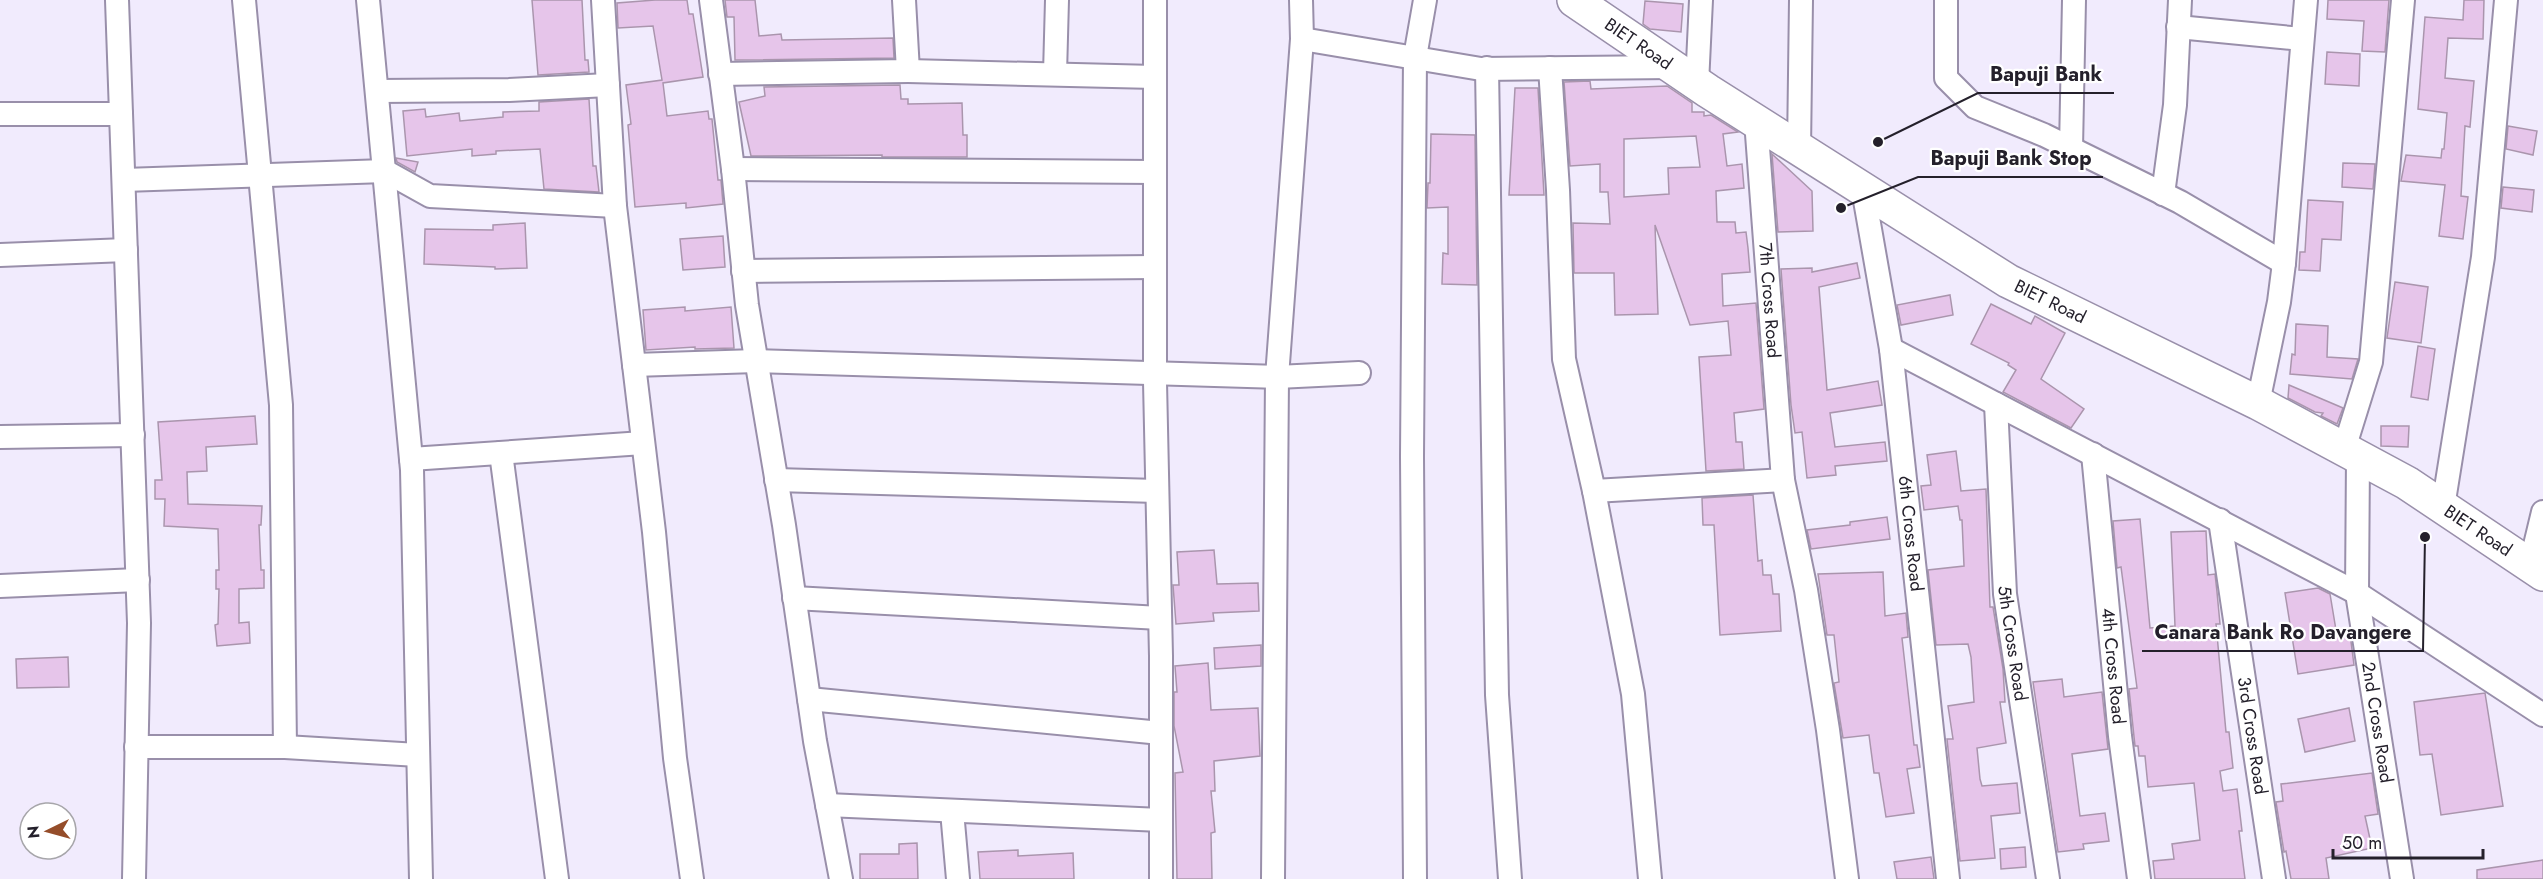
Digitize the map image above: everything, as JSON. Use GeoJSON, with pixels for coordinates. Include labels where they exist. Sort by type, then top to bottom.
{"type":"FeatureCollection","features":[{"type":"Feature","properties":{"kind":"street"},"geometry":{"type":"LineString","coordinates":[[117,0],[139,623],[134,879]]}},
{"type":"Feature","properties":{"kind":"street"},"geometry":{"type":"LineString","coordinates":[[244,0],[281,405],[285,747]]}},
{"type":"Feature","properties":{"kind":"street"},"geometry":{"type":"LineString","coordinates":[[368,0],[411,459],[422,879]]}},
{"type":"Feature","properties":{"kind":"street"},"geometry":{"type":"LineString","coordinates":[[603,0],[615,206],[654,532],[675,758],[692,879]]}},
{"type":"Feature","properties":{"kind":"street"},"geometry":{"type":"LineString","coordinates":[[711,0],[756,361],[809,699],[841,879]]}},
{"type":"Feature","properties":{"kind":"street"},"geometry":{"type":"LineString","coordinates":[[904,0],[908,71]]}},
{"type":"Feature","properties":{"kind":"street"},"geometry":{"type":"LineString","coordinates":[[1055,74],[1057,0]]}},
{"type":"Feature","properties":{"kind":"street"},"geometry":{"type":"LineString","coordinates":[[1155,0],[1155,372],[1160,618],[1161,879]]}},
{"type":"Feature","properties":{"kind":"street"},"geometry":{"type":"LineString","coordinates":[[1273,879],[1277,377],[1302,39],[1301,0]]}},
{"type":"Feature","properties":{"kind":"street"},"geometry":{"type":"LineString","coordinates":[[1415,879],[1412,457],[1416,57],[1425,0]]}},
{"type":"Feature","properties":{"kind":"street"},"geometry":{"type":"LineString","coordinates":[[1302,39],[1480,69],[1550,68],[1685,75],[1701,0]]}},
{"type":"Feature","properties":{"kind":"street"},"geometry":{"type":"LineString","coordinates":[[1799,149],[1801,0]]}},
{"type":"Feature","properties":{"kind":"street"},"geometry":{"type":"LineString","coordinates":[[1946,0],[1947,78],[1975,107],[2071,148],[2163,194],[2284,263]]}},
{"type":"Feature","properties":{"kind":"street"},"geometry":{"type":"LineString","coordinates":[[2071,148],[2074,0]]}},
{"type":"Feature","properties":{"kind":"street"},"geometry":{"type":"LineString","coordinates":[[2163,194],[2175,105],[2180,0]]}},
{"type":"Feature","properties":{"kind":"street"},"geometry":{"type":"LineString","coordinates":[[2258,403],[2279,303],[2284,263],[2306,0]]}},
{"type":"Feature","properties":{"kind":"street","name":"2nd Cross Road"},"geometry":{"type":"LineString","coordinates":[[2402,879],[2357,593],[2351,453],[2371,362],[2403,0]]}},
{"type":"Feature","properties":{"kind":"street"},"geometry":{"type":"LineString","coordinates":[[2443,507],[2483,257],[2506,0]]}},
{"type":"Feature","properties":{"kind":"street","name":"BIET Road"},"geometry":{"type":"LineString","coordinates":[[1583,3],[1685,75],[2008,281],[2258,403],[2407,483],[2536,570]]}},
{"type":"Feature","properties":{"kind":"street"},"geometry":{"type":"LineString","coordinates":[[2178,27],[2302,39]]}},
{"type":"Feature","properties":{"kind":"street"},"geometry":{"type":"LineString","coordinates":[[1487,68],[1497,695],[1509,879]]}},
{"type":"Feature","properties":{"kind":"street"},"geometry":{"type":"LineString","coordinates":[[1550,68],[1558,190],[1564,359],[1594,491],[1634,694],[1650,879]]}},
{"type":"Feature","properties":{"kind":"street"},"geometry":{"type":"LineString","coordinates":[[720,74],[908,71],[1155,77]]}},
{"type":"Feature","properties":{"kind":"street"},"geometry":{"type":"LineString","coordinates":[[378,91],[509,90],[608,85]]}},
{"type":"Feature","properties":{"kind":"street"},"geometry":{"type":"LineString","coordinates":[[0,114],[121,114]]}},
{"type":"Feature","properties":{"kind":"street","name":"7th Cross Road"},"geometry":{"type":"LineString","coordinates":[[1756,121],[1783,480],[1806,590],[1826,718],[1847,879]]}},
{"type":"Feature","properties":{"kind":"street"},"geometry":{"type":"LineString","coordinates":[[733,168],[1155,172]]}},
{"type":"Feature","properties":{"kind":"street"},"geometry":{"type":"LineString","coordinates":[[123,180],[385,171],[430,196],[615,206]]}},
{"type":"Feature","properties":{"kind":"street","name":"6th Cross Road"},"geometry":{"type":"LineString","coordinates":[[1863,189],[1891,349],[1948,879]]}},
{"type":"Feature","properties":{"kind":"street"},"geometry":{"type":"LineString","coordinates":[[0,255],[126,250]]}},
{"type":"Feature","properties":{"kind":"street"},"geometry":{"type":"LineString","coordinates":[[743,271],[1155,267]]}},
{"type":"Feature","properties":{"kind":"street"},"geometry":{"type":"LineString","coordinates":[[1891,349],[2357,593],[2543,715]]}},
{"type":"Feature","properties":{"kind":"street"},"geometry":{"type":"LineString","coordinates":[[634,365],[756,361],[1277,377],[1359,373]]}},
{"type":"Feature","properties":{"kind":"street","name":"5th Cross Road"},"geometry":{"type":"LineString","coordinates":[[1996,405],[2005,594],[2048,879]]}},
{"type":"Feature","properties":{"kind":"street"},"geometry":{"type":"LineString","coordinates":[[0,437],[132,435]]}},
{"type":"Feature","properties":{"kind":"street"},"geometry":{"type":"LineString","coordinates":[[411,459],[644,443]]}},
{"type":"Feature","properties":{"kind":"street"},"geometry":{"type":"LineString","coordinates":[[501,453],[557,879]]}},
{"type":"Feature","properties":{"kind":"street","name":"4th Cross Road"},"geometry":{"type":"LineString","coordinates":[[2093,454],[2120,736],[2139,879]]}},
{"type":"Feature","properties":{"kind":"street"},"geometry":{"type":"LineString","coordinates":[[776,480],[1157,491]]}},
{"type":"Feature","properties":{"kind":"street"},"geometry":{"type":"LineString","coordinates":[[1594,491],[1783,480]]}},
{"type":"Feature","properties":{"kind":"street"},"geometry":{"type":"LineString","coordinates":[[2536,570],[2543,512]]}},
{"type":"Feature","properties":{"kind":"street","name":"3rd Cross Road"},"geometry":{"type":"LineString","coordinates":[[2220,520],[2274,879]]}},
{"type":"Feature","properties":{"kind":"street"},"geometry":{"type":"LineString","coordinates":[[0,586],[138,580]]}},
{"type":"Feature","properties":{"kind":"street"},"geometry":{"type":"LineString","coordinates":[[794,598],[1160,618]]}},
{"type":"Feature","properties":{"kind":"street"},"geometry":{"type":"LineString","coordinates":[[809,699],[1161,734]]}},
{"type":"Feature","properties":{"kind":"street"},"geometry":{"type":"LineString","coordinates":[[136,747],[285,747],[418,755]]}},
{"type":"Feature","properties":{"kind":"street"},"geometry":{"type":"LineString","coordinates":[[827,805],[1161,820]]}},
{"type":"Feature","properties":{"kind":"street"},"geometry":{"type":"LineString","coordinates":[[952,810],[958,879]]}},
{"type":"Feature","properties":{"kind":"building"},"geometry":{"type":"Polygon","coordinates":[[[532,0],[582,0],[585,60],[588,60],[589,72],[538,75],[532,0]]]}},
{"type":"Feature","properties":{"kind":"building"},"geometry":{"type":"Polygon","coordinates":[[[687,0],[689,14],[693,14],[703,77],[663,83],[667,116],[708,111],[709,119],[712,119],[718,180],[721,180],[723,204],[686,208],[686,203],[635,207],[628,125],[631,124],[626,85],[662,80],[653,26],[618,28],[617,3],[687,0]]]}},
{"type":"Feature","properties":{"kind":"building"},"geometry":{"type":"Polygon","coordinates":[[[725,0],[755,0],[759,36],[781,34],[782,40],[893,38],[894,58],[735,60],[734,17],[727,17],[725,0]]]}},
{"type":"Feature","properties":{"kind":"building"},"geometry":{"type":"Polygon","coordinates":[[[2328,0],[2389,0],[2385,52],[2362,51],[2364,21],[2327,19],[2328,0]]]}},
{"type":"Feature","properties":{"kind":"building"},"geometry":{"type":"Polygon","coordinates":[[[2464,0],[2484,0],[2483,39],[2448,38],[2445,78],[2474,81],[2470,127],[2465,126],[2461,196],[2468,197],[2463,239],[2439,236],[2445,185],[2401,181],[2406,155],[2441,158],[2442,149],[2444,149],[2447,113],[2418,109],[2425,17],[2463,20],[2464,0]]]}},
{"type":"Feature","properties":{"kind":"building"},"geometry":{"type":"Polygon","coordinates":[[[1645,1],[1683,4],[1681,32],[1650,29],[1643,24],[1645,1]]]}},
{"type":"Feature","properties":{"kind":"building"},"geometry":{"type":"Polygon","coordinates":[[[2327,52],[2360,54],[2359,86],[2325,84],[2327,52]]]}},
{"type":"Feature","properties":{"kind":"building"},"geometry":{"type":"Polygon","coordinates":[[[1590,81],[1591,89],[1667,86],[1692,103],[1692,112],[1704,112],[1704,116],[1711,115],[1738,132],[1723,134],[1727,166],[1742,164],[1744,188],[1716,191],[1717,222],[1735,222],[1736,233],[1746,232],[1750,272],[1722,274],[1723,306],[1756,303],[1764,409],[1734,413],[1736,442],[1742,442],[1744,469],[1706,471],[1699,357],[1731,355],[1728,321],[1690,325],[1655,225],[1658,314],[1615,315],[1614,273],[1574,273],[1573,223],[1610,224],[1608,192],[1600,192],[1600,164],[1570,166],[1564,82],[1590,81]],[[1696,136],[1624,139],[1624,197],[1669,194],[1668,168],[1700,167],[1696,136]]]}},
{"type":"Feature","properties":{"kind":"building"},"geometry":{"type":"Polygon","coordinates":[[[900,85],[901,99],[908,99],[908,104],[962,103],[963,135],[967,135],[967,157],[751,156],[739,102],[765,96],[764,87],[900,85]]]}},
{"type":"Feature","properties":{"kind":"building"},"geometry":{"type":"Polygon","coordinates":[[[1515,88],[1538,88],[1544,195],[1509,195],[1515,88]]]}},
{"type":"Feature","properties":{"kind":"building"},"geometry":{"type":"Polygon","coordinates":[[[589,99],[593,166],[596,166],[599,192],[544,189],[540,149],[496,151],[496,154],[472,156],[472,149],[407,156],[403,111],[425,109],[426,117],[459,113],[460,121],[503,117],[503,112],[539,111],[539,102],[589,99]]]}},
{"type":"Feature","properties":{"kind":"building"},"geometry":{"type":"Polygon","coordinates":[[[2508,126],[2537,131],[2533,155],[2506,149],[2508,126]]]}},
{"type":"Feature","properties":{"kind":"building"},"geometry":{"type":"Polygon","coordinates":[[[1431,134],[1475,135],[1477,285],[1442,284],[1443,253],[1448,254],[1448,207],[1427,208],[1431,134]]]}},
{"type":"Feature","properties":{"kind":"building"},"geometry":{"type":"Polygon","coordinates":[[[1772,154],[1812,191],[1813,231],[1778,232],[1772,154]]]}},
{"type":"Feature","properties":{"kind":"building"},"geometry":{"type":"Polygon","coordinates":[[[396,158],[418,162],[415,172],[397,162],[396,158]]]}},
{"type":"Feature","properties":{"kind":"building"},"geometry":{"type":"Polygon","coordinates":[[[2343,163],[2375,164],[2373,189],[2342,187],[2343,163]]]}},
{"type":"Feature","properties":{"kind":"building"},"geometry":{"type":"Polygon","coordinates":[[[2503,187],[2534,190],[2532,212],[2501,208],[2503,187]]]}},
{"type":"Feature","properties":{"kind":"building"},"geometry":{"type":"Polygon","coordinates":[[[2308,200],[2343,202],[2341,240],[2322,239],[2320,271],[2299,270],[2300,252],[2305,252],[2308,200]]]}},
{"type":"Feature","properties":{"kind":"building"},"geometry":{"type":"Polygon","coordinates":[[[525,223],[527,268],[495,269],[495,267],[424,264],[425,229],[493,230],[493,225],[525,223]]]}},
{"type":"Feature","properties":{"kind":"building"},"geometry":{"type":"Polygon","coordinates":[[[723,236],[725,267],[683,270],[680,239],[723,236]]]}},
{"type":"Feature","properties":{"kind":"building"},"geometry":{"type":"Polygon","coordinates":[[[1857,263],[1860,278],[1819,287],[1827,390],[1878,381],[1882,405],[1830,413],[1835,447],[1885,442],[1887,461],[1835,466],[1836,475],[1807,478],[1802,432],[1795,433],[1791,405],[1781,269],[1812,268],[1812,272],[1857,263]]]}},
{"type":"Feature","properties":{"kind":"building"},"geometry":{"type":"Polygon","coordinates":[[[2395,282],[2428,287],[2421,343],[2387,338],[2395,282]]]}},
{"type":"Feature","properties":{"kind":"building"},"geometry":{"type":"Polygon","coordinates":[[[1950,295],[1953,315],[1901,325],[1897,305],[1950,295]]]}},
{"type":"Feature","properties":{"kind":"building"},"geometry":{"type":"Polygon","coordinates":[[[1991,304],[2031,324],[2035,316],[2065,333],[2041,379],[2084,409],[2071,428],[2003,392],[2016,370],[2008,365],[2009,363],[1971,344],[1991,304]]]}},
{"type":"Feature","properties":{"kind":"building"},"geometry":{"type":"Polygon","coordinates":[[[685,307],[685,311],[731,307],[734,348],[695,349],[695,347],[646,350],[643,310],[685,307]]]}},
{"type":"Feature","properties":{"kind":"building"},"geometry":{"type":"Polygon","coordinates":[[[2296,324],[2328,326],[2327,357],[2358,359],[2352,379],[2290,374],[2292,354],[2295,355],[2296,324]]]}},
{"type":"Feature","properties":{"kind":"building"},"geometry":{"type":"Polygon","coordinates":[[[2418,346],[2435,349],[2428,400],[2411,397],[2418,346]]]}},
{"type":"Feature","properties":{"kind":"building"},"geometry":{"type":"Polygon","coordinates":[[[2289,385],[2343,408],[2337,424],[2321,416],[2323,413],[2315,412],[2288,398],[2289,385]]]}},
{"type":"Feature","properties":{"kind":"building"},"geometry":{"type":"Polygon","coordinates":[[[255,416],[257,444],[206,447],[207,471],[187,472],[188,504],[262,506],[261,525],[259,525],[264,588],[239,589],[239,623],[249,622],[250,643],[217,646],[215,625],[218,624],[219,589],[216,589],[216,570],[219,570],[218,529],[164,526],[165,499],[155,499],[155,480],[162,480],[158,422],[255,416]]]}},
{"type":"Feature","properties":{"kind":"building"},"geometry":{"type":"Polygon","coordinates":[[[2381,426],[2409,426],[2408,447],[2381,446],[2381,426]]]}},
{"type":"Feature","properties":{"kind":"building"},"geometry":{"type":"Polygon","coordinates":[[[1956,451],[1961,491],[1986,489],[1990,607],[1993,607],[2003,669],[2005,702],[2000,702],[2006,743],[1977,748],[1980,779],[1982,786],[2017,783],[2020,813],[1991,816],[1995,858],[1960,861],[1947,739],[1953,739],[1948,706],[1974,702],[1971,657],[1968,644],[1936,645],[1928,570],[1964,566],[1962,520],[1960,520],[1958,506],[1924,510],[1921,486],[1931,485],[1927,455],[1956,451]]]}},
{"type":"Feature","properties":{"kind":"building"},"geometry":{"type":"Polygon","coordinates":[[[1753,495],[1758,561],[1762,560],[1763,575],[1771,575],[1773,594],[1779,594],[1781,631],[1720,635],[1714,525],[1703,525],[1702,498],[1753,495]]]}},
{"type":"Feature","properties":{"kind":"building"},"geometry":{"type":"Polygon","coordinates":[[[1887,517],[1890,539],[1811,549],[1807,530],[1850,525],[1850,522],[1887,517]]]}},
{"type":"Feature","properties":{"kind":"building"},"geometry":{"type":"Polygon","coordinates":[[[2140,519],[2150,628],[2175,626],[2171,532],[2206,531],[2208,575],[2215,574],[2220,624],[2216,624],[2226,732],[2229,732],[2233,768],[2220,771],[2223,791],[2237,789],[2245,879],[2155,879],[2153,861],[2174,859],[2172,844],[2200,840],[2194,783],[2148,787],[2145,756],[2139,756],[2138,746],[2135,746],[2129,689],[2137,688],[2121,567],[2117,568],[2113,521],[2140,519]]]}},
{"type":"Feature","properties":{"kind":"building"},"geometry":{"type":"Polygon","coordinates":[[[1214,550],[1217,584],[1258,583],[1259,611],[1213,613],[1214,621],[1176,624],[1173,585],[1179,585],[1177,552],[1214,550]]]}},
{"type":"Feature","properties":{"kind":"building"},"geometry":{"type":"Polygon","coordinates":[[[1883,572],[1885,616],[1906,613],[1908,637],[1902,638],[1914,745],[1917,745],[1920,767],[1907,769],[1914,813],[1886,817],[1879,773],[1874,773],[1869,735],[1843,738],[1834,683],[1839,682],[1834,635],[1827,635],[1818,574],[1883,572]]]}},
{"type":"Feature","properties":{"kind":"building"},"geometry":{"type":"Polygon","coordinates":[[[2318,588],[2330,594],[2337,636],[2350,634],[2354,665],[2298,674],[2285,593],[2318,588]]]}},
{"type":"Feature","properties":{"kind":"building"},"geometry":{"type":"Polygon","coordinates":[[[1261,645],[1261,666],[1215,669],[1214,648],[1261,645]]]}},
{"type":"Feature","properties":{"kind":"building"},"geometry":{"type":"Polygon","coordinates":[[[68,657],[69,687],[17,688],[16,659],[68,657]]]}},
{"type":"Feature","properties":{"kind":"building"},"geometry":{"type":"Polygon","coordinates":[[[1208,663],[1211,710],[1258,708],[1260,756],[1214,761],[1215,791],[1211,791],[1215,832],[1211,833],[1212,879],[1177,879],[1175,773],[1183,772],[1174,726],[1174,692],[1177,692],[1175,666],[1208,663]]]}},
{"type":"Feature","properties":{"kind":"building"},"geometry":{"type":"Polygon","coordinates":[[[2062,679],[2064,697],[2102,692],[2108,749],[2072,754],[2080,816],[2105,813],[2109,841],[2083,844],[2084,849],[2058,852],[2033,682],[2062,679]]]}},
{"type":"Feature","properties":{"kind":"building"},"geometry":{"type":"Polygon","coordinates":[[[2485,693],[2503,806],[2441,815],[2432,754],[2420,755],[2414,702],[2485,693]]]}},
{"type":"Feature","properties":{"kind":"building"},"geometry":{"type":"Polygon","coordinates":[[[2349,708],[2355,741],[2305,752],[2298,719],[2349,708]]]}},
{"type":"Feature","properties":{"kind":"building"},"geometry":{"type":"Polygon","coordinates":[[[2372,773],[2378,814],[2365,816],[2372,848],[2326,858],[2329,879],[2291,879],[2276,802],[2283,801],[2281,784],[2372,773]]]}},
{"type":"Feature","properties":{"kind":"building"},"geometry":{"type":"Polygon","coordinates":[[[917,843],[918,879],[860,879],[860,854],[899,854],[899,844],[917,843]]]}},
{"type":"Feature","properties":{"kind":"building"},"geometry":{"type":"Polygon","coordinates":[[[2025,847],[2026,867],[2001,869],[2000,849],[2025,847]]]}},
{"type":"Feature","properties":{"kind":"building"},"geometry":{"type":"Polygon","coordinates":[[[1018,850],[1018,856],[1073,853],[1074,879],[980,879],[978,852],[1018,850]]]}},
{"type":"Feature","properties":{"kind":"building"},"geometry":{"type":"Polygon","coordinates":[[[1931,857],[1934,879],[1897,879],[1894,862],[1931,857]]]}},
{"type":"Feature","properties":{"kind":"building"},"geometry":{"type":"Polygon","coordinates":[[[2543,860],[2543,879],[2477,879],[2477,870],[2543,860]]]}},
{"type":"Feature","properties":{"kind":"place","name":"Bapuji Bank"},"geometry":{"type":"Point","coordinates":[1878,142]}},
{"type":"Feature","properties":{"kind":"place","name":"Bapuji Bank Stop"},"geometry":{"type":"Point","coordinates":[1841,208]}},
{"type":"Feature","properties":{"kind":"place","name":"Canara Bank Ro Davangere"},"geometry":{"type":"Point","coordinates":[2425,537]}}]}
